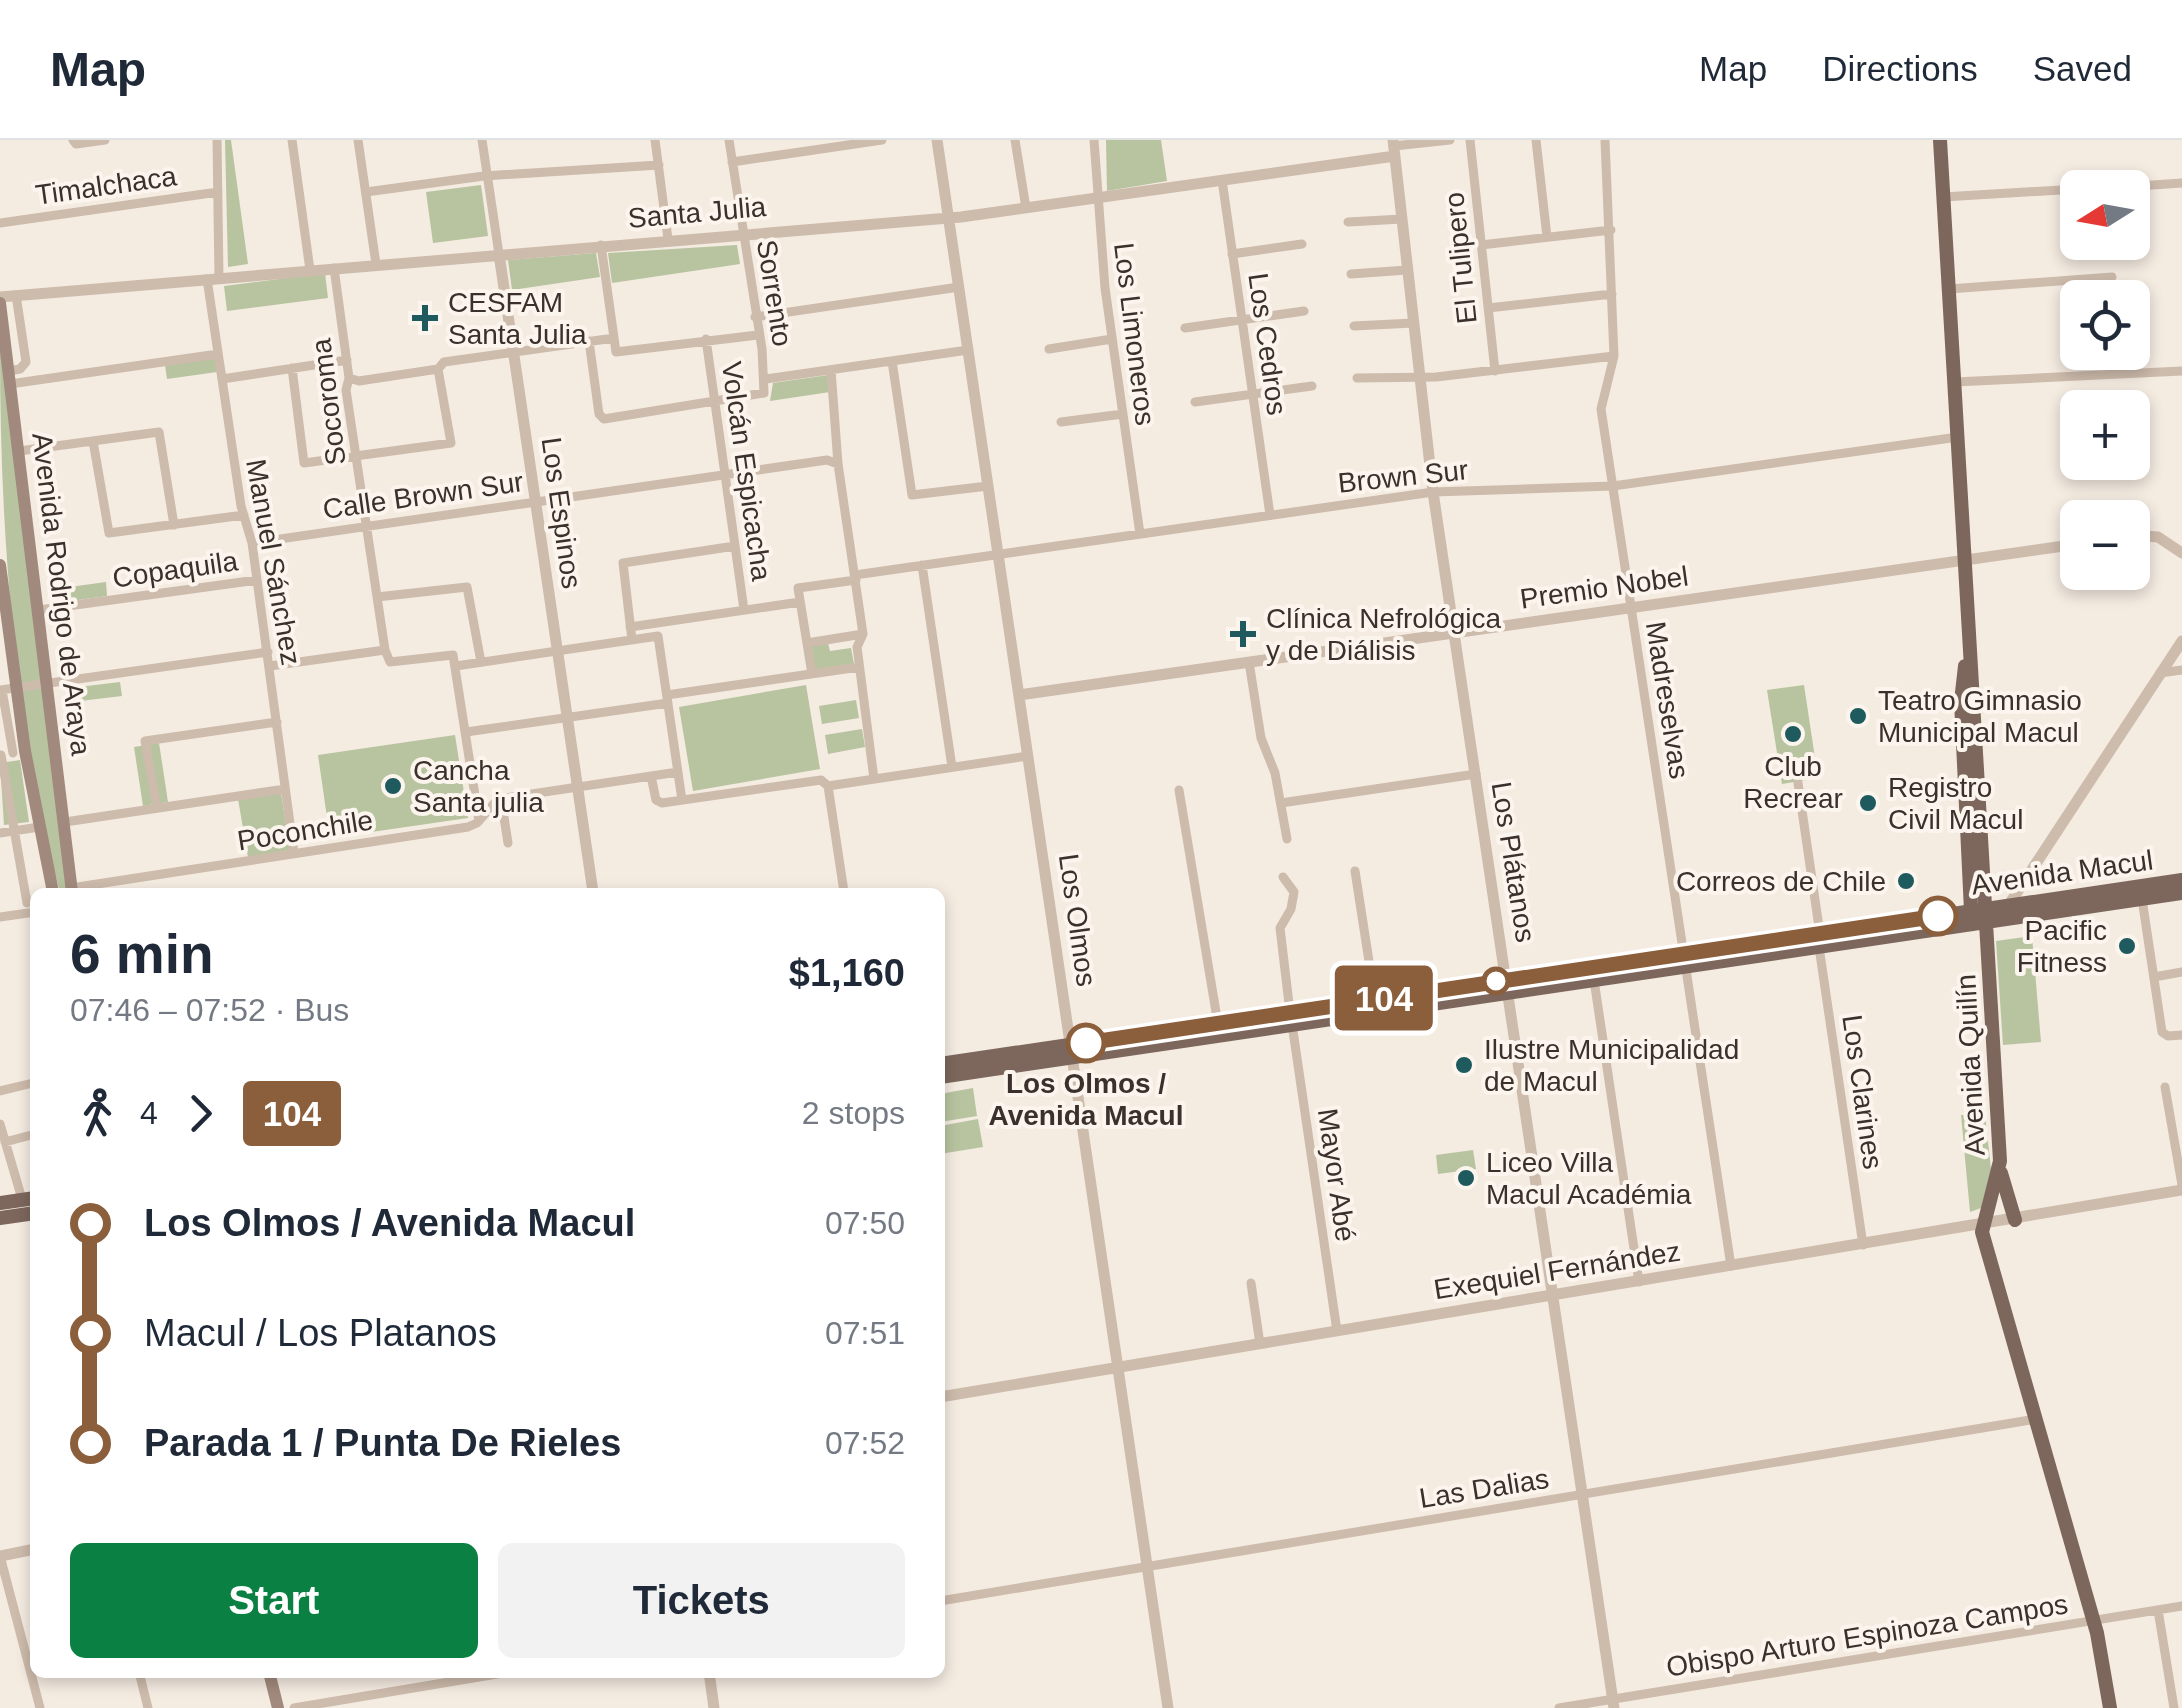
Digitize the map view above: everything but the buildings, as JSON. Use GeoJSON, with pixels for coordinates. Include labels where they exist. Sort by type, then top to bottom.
{"type":"FeatureCollection","features":[{"type":"Feature","properties":{"kind":"main road","name":"Avenida Quilín"},"geometry":{"type":"LineString","coordinates":[[1940,140],[1966,562],[1973,815],[2000,1168],[1982,1225]]}},
{"type":"Feature","properties":{"kind":"main road","name":"Avenida Rodrigo de Araya"},"geometry":{"type":"LineString","coordinates":[[0,300],[71,888]]}},
{"type":"Feature","properties":{"kind":"main road","name":"Avenida Rodrigo de Araya"},"geometry":{"type":"LineString","coordinates":[[0,565],[6,689],[53,888]]}},
{"type":"Feature","properties":{"kind":"main road","name":"Avenida Macul"},"geometry":{"type":"LineString","coordinates":[[2006,913],[2182,880]]}},
{"type":"Feature","properties":{"kind":"main road","name":"Avenida Macul"},"geometry":{"type":"LineString","coordinates":[[945,1076],[1072,1051],[1982,914],[2182,893]]}},
{"type":"Feature","properties":{"kind":"main road","name":"Avenida Macul"},"geometry":{"type":"LineString","coordinates":[[1291,1018],[1376,1000],[1594,980],[1685,960]]}},
{"type":"Feature","properties":{"kind":"main road","name":"Avenida Macul"},"geometry":{"type":"LineString","coordinates":[[945,1064],[1072,1051]]}},
{"type":"Feature","properties":{"kind":"main road"},"geometry":{"type":"LineString","coordinates":[[2000,1168],[2014,1220]]}},
{"type":"Feature","properties":{"kind":"main road"},"geometry":{"type":"LineString","coordinates":[[0,1202],[29,1198]]}},
{"type":"Feature","properties":{"kind":"main road"},"geometry":{"type":"LineString","coordinates":[[0,1218],[30,1214]]}},
{"type":"Feature","properties":{"kind":"main road"},"geometry":{"type":"LineString","coordinates":[[1982,1225],[2094,1621],[2110,1708]]}},
{"type":"Feature","properties":{"kind":"main road"},"geometry":{"type":"LineString","coordinates":[[270,1678],[278,1708]]}},
{"type":"Feature","properties":{"kind":"street"},"geometry":{"type":"LineString","coordinates":[[73,140],[76,144],[106,140]]}},
{"type":"Feature","properties":{"kind":"street","name":"Manuel Sánchez"},"geometry":{"type":"LineString","coordinates":[[217,140],[213,278],[218,354],[252,543],[294,854]]}},
{"type":"Feature","properties":{"kind":"street"},"geometry":{"type":"LineString","coordinates":[[292,140],[310,270]]}},
{"type":"Feature","properties":{"kind":"street"},"geometry":{"type":"LineString","coordinates":[[358,140],[376,264]]}},
{"type":"Feature","properties":{"kind":"street","name":"Los Espinos"},"geometry":{"type":"LineString","coordinates":[[482,140],[591,888]]}},
{"type":"Feature","properties":{"kind":"street"},"geometry":{"type":"LineString","coordinates":[[655,140],[668,239]]}},
{"type":"Feature","properties":{"kind":"street","name":"Sorrento"},"geometry":{"type":"LineString","coordinates":[[715,403],[764,394],[766,379],[728,140]]}},
{"type":"Feature","properties":{"kind":"street"},"geometry":{"type":"LineString","coordinates":[[732,162],[882,140]]}},
{"type":"Feature","properties":{"kind":"street","name":"Los Olmos"},"geometry":{"type":"LineString","coordinates":[[937,140],[1168,1708]]}},
{"type":"Feature","properties":{"kind":"street"},"geometry":{"type":"LineString","coordinates":[[1015,140],[1026,208]]}},
{"type":"Feature","properties":{"kind":"street","name":"Los Limoneros"},"geometry":{"type":"LineString","coordinates":[[1094,140],[1096,198],[1112,340],[1140,534]]}},
{"type":"Feature","properties":{"kind":"street"},"geometry":{"type":"LineString","coordinates":[[1394,147],[1450,140]]}},
{"type":"Feature","properties":{"kind":"street","name":"El Tulipero"},"geometry":{"type":"LineString","coordinates":[[1470,140],[1495,371]]}},
{"type":"Feature","properties":{"kind":"street"},"geometry":{"type":"LineString","coordinates":[[1536,140],[1547,237]]}},
{"type":"Feature","properties":{"kind":"street","name":"Madreselvas"},"geometry":{"type":"LineString","coordinates":[[1605,140],[1614,356],[1601,404],[1730,1266]]}},
{"type":"Feature","properties":{"kind":"street","name":"Santa Julia"},"geometry":{"type":"LineString","coordinates":[[0,300],[16,295],[949,218],[1222,180],[1394,147]]}},
{"type":"Feature","properties":{"kind":"street","name":"Los Plátanos"},"geometry":{"type":"LineString","coordinates":[[1394,147],[1433,492],[1613,1704]]}},
{"type":"Feature","properties":{"kind":"street"},"geometry":{"type":"LineString","coordinates":[[366,192],[659,164]]}},
{"type":"Feature","properties":{"kind":"street","name":"Los Cedros"},"geometry":{"type":"LineString","coordinates":[[1222,180],[1270,515]]}},
{"type":"Feature","properties":{"kind":"street"},"geometry":{"type":"LineString","coordinates":[[2150,186],[2182,184]]}},
{"type":"Feature","properties":{"kind":"street"},"geometry":{"type":"LineString","coordinates":[[1943,197],[2060,190]]}},
{"type":"Feature","properties":{"kind":"street","name":"Timalchaca"},"geometry":{"type":"LineString","coordinates":[[0,222],[218,192]]}},
{"type":"Feature","properties":{"kind":"street"},"geometry":{"type":"LineString","coordinates":[[1348,222],[1402,219]]}},
{"type":"Feature","properties":{"kind":"street"},"geometry":{"type":"LineString","coordinates":[[1481,244],[1610,230]]}},
{"type":"Feature","properties":{"kind":"street"},"geometry":{"type":"LineString","coordinates":[[1232,254],[1302,244]]}},
{"type":"Feature","properties":{"kind":"street"},"geometry":{"type":"LineString","coordinates":[[601,245],[616,352],[758,335]]}},
{"type":"Feature","properties":{"kind":"street","name":"Socoroma"},"geometry":{"type":"LineString","coordinates":[[334,268],[349,378],[346,387],[385,650]]}},
{"type":"Feature","properties":{"kind":"street"},"geometry":{"type":"LineString","coordinates":[[1351,274],[1407,270]]}},
{"type":"Feature","properties":{"kind":"street"},"geometry":{"type":"LineString","coordinates":[[1949,289],[2112,277]]}},
{"type":"Feature","properties":{"kind":"street"},"geometry":{"type":"LineString","coordinates":[[755,318],[959,287]]}},
{"type":"Feature","properties":{"kind":"street"},"geometry":{"type":"LineString","coordinates":[[1488,308],[1612,294]]}},
{"type":"Feature","properties":{"kind":"street"},"geometry":{"type":"LineString","coordinates":[[10,377],[26,362],[16,295]]}},
{"type":"Feature","properties":{"kind":"street"},"geometry":{"type":"LineString","coordinates":[[1185,328],[1304,312]]}},
{"type":"Feature","properties":{"kind":"street"},"geometry":{"type":"LineString","coordinates":[[1354,326],[1413,323]]}},
{"type":"Feature","properties":{"kind":"street"},"geometry":{"type":"LineString","coordinates":[[292,368],[304,463],[450,443],[438,369],[442,362],[614,338]]}},
{"type":"Feature","properties":{"kind":"street","name":"Volcán Espicacha"},"geometry":{"type":"LineString","coordinates":[[706,339],[744,610]]}},
{"type":"Feature","properties":{"kind":"street"},"geometry":{"type":"LineString","coordinates":[[1049,348],[1112,340]]}},
{"type":"Feature","properties":{"kind":"street"},"geometry":{"type":"LineString","coordinates":[[589,342],[602,418],[715,403]]}},
{"type":"Feature","properties":{"kind":"street"},"geometry":{"type":"LineString","coordinates":[[766,379],[968,350]]}},
{"type":"Feature","properties":{"kind":"street"},"geometry":{"type":"LineString","coordinates":[[10,377],[218,354]]}},
{"type":"Feature","properties":{"kind":"street"},"geometry":{"type":"LineString","coordinates":[[1357,378],[1495,371],[1614,356]]}},
{"type":"Feature","properties":{"kind":"street"},"geometry":{"type":"LineString","coordinates":[[222,379],[347,360]]}},
{"type":"Feature","properties":{"kind":"street"},"geometry":{"type":"LineString","coordinates":[[892,361],[912,495],[988,486]]}},
{"type":"Feature","properties":{"kind":"street"},"geometry":{"type":"LineString","coordinates":[[349,378],[359,381],[438,369]]}},
{"type":"Feature","properties":{"kind":"street"},"geometry":{"type":"LineString","coordinates":[[831,370],[838,464],[863,634],[857,644],[874,779]]}},
{"type":"Feature","properties":{"kind":"street"},"geometry":{"type":"LineString","coordinates":[[1954,382],[2182,371]]}},
{"type":"Feature","properties":{"kind":"street"},"geometry":{"type":"LineString","coordinates":[[1194,402],[1312,386]]}},
{"type":"Feature","properties":{"kind":"street"},"geometry":{"type":"LineString","coordinates":[[1062,422],[1122,414]]}},
{"type":"Feature","properties":{"kind":"street"},"geometry":{"type":"LineString","coordinates":[[19,451],[159,432],[174,525]]}},
{"type":"Feature","properties":{"kind":"street","name":"Brown Sur"},"geometry":{"type":"LineString","coordinates":[[800,602],[798,588],[998,554],[1270,515],[1433,492],[1613,486],[1958,436]]}},
{"type":"Feature","properties":{"kind":"street"},"geometry":{"type":"LineString","coordinates":[[92,440],[107,531],[244,515]]}},
{"type":"Feature","properties":{"kind":"street","name":"Calle Brown Sur"},"geometry":{"type":"LineString","coordinates":[[252,543],[827,460],[838,464]]}},
{"type":"Feature","properties":{"kind":"street"},"geometry":{"type":"LineString","coordinates":[[2150,536],[2182,552]]}},
{"type":"Feature","properties":{"kind":"street"},"geometry":{"type":"LineString","coordinates":[[632,640],[624,562],[734,546]]}},
{"type":"Feature","properties":{"kind":"street","name":"Premio Nobel"},"geometry":{"type":"LineString","coordinates":[[1019,695],[2060,547]]}},
{"type":"Feature","properties":{"kind":"street"},"geometry":{"type":"LineString","coordinates":[[922,566],[952,767]]}},
{"type":"Feature","properties":{"kind":"street","name":"Copaquila"},"geometry":{"type":"LineString","coordinates":[[39,610],[257,580]]}},
{"type":"Feature","properties":{"kind":"street"},"geometry":{"type":"LineString","coordinates":[[377,597],[467,587],[481,662]]}},
{"type":"Feature","properties":{"kind":"street"},"geometry":{"type":"LineString","coordinates":[[630,626],[800,602],[812,674]]}},
{"type":"Feature","properties":{"kind":"street"},"geometry":{"type":"LineString","coordinates":[[807,643],[863,634]]}},
{"type":"Feature","properties":{"kind":"street"},"geometry":{"type":"LineString","coordinates":[[456,666],[658,636],[682,800]]}},
{"type":"Feature","properties":{"kind":"street"},"geometry":{"type":"LineString","coordinates":[[2006,913],[2182,641]]}},
{"type":"Feature","properties":{"kind":"street"},"geometry":{"type":"LineString","coordinates":[[270,666],[385,650],[390,662],[450,654],[456,666],[479,822]]}},
{"type":"Feature","properties":{"kind":"street"},"geometry":{"type":"LineString","coordinates":[[6,689],[268,652]]}},
{"type":"Feature","properties":{"kind":"street"},"geometry":{"type":"LineString","coordinates":[[1249,662],[1261,738],[1282,803],[1288,839]]}},
{"type":"Feature","properties":{"kind":"street"},"geometry":{"type":"LineString","coordinates":[[466,732],[860,668]]}},
{"type":"Feature","properties":{"kind":"street"},"geometry":{"type":"LineString","coordinates":[[2160,673],[2182,670]]}},
{"type":"Feature","properties":{"kind":"street"},"geometry":{"type":"LineString","coordinates":[[157,808],[145,740],[278,722]]}},
{"type":"Feature","properties":{"kind":"street"},"geometry":{"type":"LineString","coordinates":[[19,752],[0,755],[27,903]]}},
{"type":"Feature","properties":{"kind":"street"},"geometry":{"type":"LineString","coordinates":[[828,786],[1028,756]]}},
{"type":"Feature","properties":{"kind":"street"},"geometry":{"type":"LineString","coordinates":[[479,822],[491,803],[502,798],[678,772]]}},
{"type":"Feature","properties":{"kind":"street"},"geometry":{"type":"LineString","coordinates":[[1282,803],[1476,774]]}},
{"type":"Feature","properties":{"kind":"street"},"geometry":{"type":"LineString","coordinates":[[651,776],[658,802],[821,780],[828,786],[843,888]]}},
{"type":"Feature","properties":{"kind":"street","name":"Los Clarines"},"geometry":{"type":"LineString","coordinates":[[1798,783],[1863,1245]]}},
{"type":"Feature","properties":{"kind":"street"},"geometry":{"type":"LineString","coordinates":[[65,822],[285,789]]}},
{"type":"Feature","properties":{"kind":"street"},"geometry":{"type":"LineString","coordinates":[[1179,790],[1219,1029]]}},
{"type":"Feature","properties":{"kind":"street"},"geometry":{"type":"LineString","coordinates":[[502,798],[508,843]]}},
{"type":"Feature","properties":{"kind":"street","name":"Poconchile"},"geometry":{"type":"LineString","coordinates":[[83,888],[479,822]]}},
{"type":"Feature","properties":{"kind":"street"},"geometry":{"type":"LineString","coordinates":[[0,832],[39,826]]}},
{"type":"Feature","properties":{"kind":"street"},"geometry":{"type":"LineString","coordinates":[[1356,871],[1376,1000]]}},
{"type":"Feature","properties":{"kind":"street","name":"Mayor Abé"},"geometry":{"type":"LineString","coordinates":[[1283,878],[1294,892],[1291,909],[1280,928],[1337,1332]]}},
{"type":"Feature","properties":{"kind":"street"},"geometry":{"type":"LineString","coordinates":[[2142,899],[2163,1034],[2182,1035]]}},
{"type":"Feature","properties":{"kind":"street"},"geometry":{"type":"LineString","coordinates":[[0,917],[30,913]]}},
{"type":"Feature","properties":{"kind":"street"},"geometry":{"type":"LineString","coordinates":[[2154,977],[2182,972]]}},
{"type":"Feature","properties":{"kind":"street"},"geometry":{"type":"LineString","coordinates":[[1594,980],[1639,1282]]}},
{"type":"Feature","properties":{"kind":"street"},"geometry":{"type":"LineString","coordinates":[[0,1091],[30,1084]]}},
{"type":"Feature","properties":{"kind":"street"},"geometry":{"type":"LineString","coordinates":[[2165,1088],[2182,1187]]}},
{"type":"Feature","properties":{"kind":"street"},"geometry":{"type":"LineString","coordinates":[[0,1124],[29,1198]]}},
{"type":"Feature","properties":{"kind":"street"},"geometry":{"type":"LineString","coordinates":[[5,1142],[30,1135]]}},
{"type":"Feature","properties":{"kind":"street","name":"Exequiel Fernández"},"geometry":{"type":"LineString","coordinates":[[945,1396],[2014,1220],[2182,1187]]}},
{"type":"Feature","properties":{"kind":"street"},"geometry":{"type":"LineString","coordinates":[[1252,1282],[1260,1344]]}},
{"type":"Feature","properties":{"kind":"street","name":"Las Dalias"},"geometry":{"type":"LineString","coordinates":[[945,1600],[2036,1419]]}},
{"type":"Feature","properties":{"kind":"street"},"geometry":{"type":"LineString","coordinates":[[30,1551],[0,1556],[30,1670]]}},
{"type":"Feature","properties":{"kind":"street","name":"Obispo Arturo Espinoza Campos"},"geometry":{"type":"LineString","coordinates":[[1559,1708],[1613,1704],[2182,1606]]}},
{"type":"Feature","properties":{"kind":"street"},"geometry":{"type":"LineString","coordinates":[[2158,1610],[2174,1708]]}},
{"type":"Feature","properties":{"kind":"street"},"geometry":{"type":"LineString","coordinates":[[32,1678],[40,1708]]}},
{"type":"Feature","properties":{"kind":"street"},"geometry":{"type":"LineString","coordinates":[[140,1678],[148,1708]]}},
{"type":"Feature","properties":{"kind":"street"},"geometry":{"type":"LineString","coordinates":[[294,1708],[473,1678]]}},
{"type":"Feature","properties":{"kind":"street"},"geometry":{"type":"LineString","coordinates":[[710,1678],[714,1708]]}},
{"type":"Feature","properties":{"kind":"street"},"geometry":{"type":"LineString","coordinates":[[2170,1680],[2182,1678]]}},
{"type":"Feature","properties":{"kind":"green space"},"geometry":{"type":"Polygon","coordinates":[[[225,140],[231,140],[248,264],[228,267],[225,140]]]}},
{"type":"Feature","properties":{"kind":"green space"},"geometry":{"type":"Polygon","coordinates":[[[1106,140],[1161,140],[1167,181],[1107,191],[1106,140]]]}},
{"type":"Feature","properties":{"kind":"green space"},"geometry":{"type":"Polygon","coordinates":[[[481,185],[488,236],[433,243],[426,192],[481,185]]]}},
{"type":"Feature","properties":{"kind":"green space"},"geometry":{"type":"Polygon","coordinates":[[[737,245],[740,264],[612,283],[608,253],[737,245]]]}},
{"type":"Feature","properties":{"kind":"green space"},"geometry":{"type":"Polygon","coordinates":[[[596,253],[600,277],[512,290],[508,260],[596,253]]]}},
{"type":"Feature","properties":{"kind":"green space"},"geometry":{"type":"Polygon","coordinates":[[[325,273],[328,298],[227,311],[224,286],[325,273]]]}},
{"type":"Feature","properties":{"kind":"green space"},"geometry":{"type":"Polygon","coordinates":[[[0,350],[68,888],[59,888],[31,760],[12,623],[0,350]]]}},
{"type":"Feature","properties":{"kind":"green space"},"geometry":{"type":"Polygon","coordinates":[[[215,358],[217,372],[167,379],[165,365],[215,358]]]}},
{"type":"Feature","properties":{"kind":"green space"},"geometry":{"type":"Polygon","coordinates":[[[828,375],[830,392],[770,401],[773,383],[828,375]]]}},
{"type":"Feature","properties":{"kind":"green space"},"geometry":{"type":"Polygon","coordinates":[[[106,582],[107,596],[57,603],[55,589],[106,582]]]}},
{"type":"Feature","properties":{"kind":"green space"},"geometry":{"type":"Polygon","coordinates":[[[828,643],[830,651],[851,648],[854,664],[815,671],[810,646],[828,643]]]}},
{"type":"Feature","properties":{"kind":"green space"},"geometry":{"type":"Polygon","coordinates":[[[120,682],[122,696],[72,702],[70,688],[120,682]]]}},
{"type":"Feature","properties":{"kind":"green space"},"geometry":{"type":"Polygon","coordinates":[[[806,685],[820,769],[693,791],[679,707],[806,685]]]}},
{"type":"Feature","properties":{"kind":"green space","name":"Club Recrear"},"geometry":{"type":"Polygon","coordinates":[[[1804,685],[1818,778],[1782,784],[1767,690],[1804,685]]]}},
{"type":"Feature","properties":{"kind":"green space"},"geometry":{"type":"Polygon","coordinates":[[[856,700],[859,718],[822,724],[819,706],[856,700]]]}},
{"type":"Feature","properties":{"kind":"green space"},"geometry":{"type":"Polygon","coordinates":[[[862,729],[865,747],[828,754],[825,735],[862,729]]]}},
{"type":"Feature","properties":{"kind":"green space","name":"Cancha Santa julia"},"geometry":{"type":"Polygon","coordinates":[[[455,735],[468,818],[330,838],[318,755],[455,735]]]}},
{"type":"Feature","properties":{"kind":"green space"},"geometry":{"type":"Polygon","coordinates":[[[159,743],[168,802],[143,806],[134,747],[159,743]]]}},
{"type":"Feature","properties":{"kind":"green space"},"geometry":{"type":"Polygon","coordinates":[[[20,760],[29,822],[4,825],[0,763],[20,760]]]}},
{"type":"Feature","properties":{"kind":"green space"},"geometry":{"type":"Polygon","coordinates":[[[281,793],[290,850],[248,857],[238,799],[281,793]]]}},
{"type":"Feature","properties":{"kind":"green space"},"geometry":{"type":"Polygon","coordinates":[[[2032,936],[2041,1042],[2003,1045],[1996,941],[2032,936]]]}},
{"type":"Feature","properties":{"kind":"green space"},"geometry":{"type":"Polygon","coordinates":[[[973,1088],[977,1116],[945,1121],[945,1093],[973,1088]]]}},
{"type":"Feature","properties":{"kind":"green space"},"geometry":{"type":"Polygon","coordinates":[[[1985,1114],[1991,1169],[1981,1208],[1970,1212],[1961,1115],[1985,1114]]]}},
{"type":"Feature","properties":{"kind":"green space"},"geometry":{"type":"Polygon","coordinates":[[[978,1119],[983,1147],[945,1153],[945,1125],[978,1119]]]}},
{"type":"Feature","properties":{"kind":"green space"},"geometry":{"type":"Polygon","coordinates":[[[1473,1150],[1476,1169],[1438,1174],[1436,1155],[1473,1150]]]}},
{"type":"Feature","properties":{"kind":"bus line","name":"104"},"geometry":{"type":"LineString","coordinates":[[1086,1043],[1938,916]]}},
{"type":"Feature","properties":{"kind":"place","name":"CESFAM Santa Julia"},"geometry":{"type":"Point","coordinates":[425,318]}},
{"type":"Feature","properties":{"kind":"place","name":"Clínica Nefrológica y de Diálisis"},"geometry":{"type":"Point","coordinates":[1243,634]}},
{"type":"Feature","properties":{"kind":"place","name":"Teatro Gimnasio Municipal Macul"},"geometry":{"type":"Point","coordinates":[1858,716]}},
{"type":"Feature","properties":{"kind":"place","name":"Club Recrear"},"geometry":{"type":"Point","coordinates":[1793,734]}},
{"type":"Feature","properties":{"kind":"place","name":"Cancha Santa julia"},"geometry":{"type":"Point","coordinates":[393,786]}},
{"type":"Feature","properties":{"kind":"place","name":"Registro Civil Macul"},"geometry":{"type":"Point","coordinates":[1868,803]}},
{"type":"Feature","properties":{"kind":"place","name":"Correos de Chile"},"geometry":{"type":"Point","coordinates":[1906,881]}},
{"type":"Feature","properties":{"kind":"place","name":"Pacific Fitness"},"geometry":{"type":"Point","coordinates":[2127,946]}},
{"type":"Feature","properties":{"kind":"place","name":"Los Olmos / Avenida Macul"},"geometry":{"type":"Point","coordinates":[1086,1043]}},
{"type":"Feature","properties":{"kind":"place","name":"Ilustre Municipalidad de Macul"},"geometry":{"type":"Point","coordinates":[1464,1065]}},
{"type":"Feature","properties":{"kind":"place","name":"Liceo Villa Macul Académia"},"geometry":{"type":"Point","coordinates":[1466,1178]}}]}
